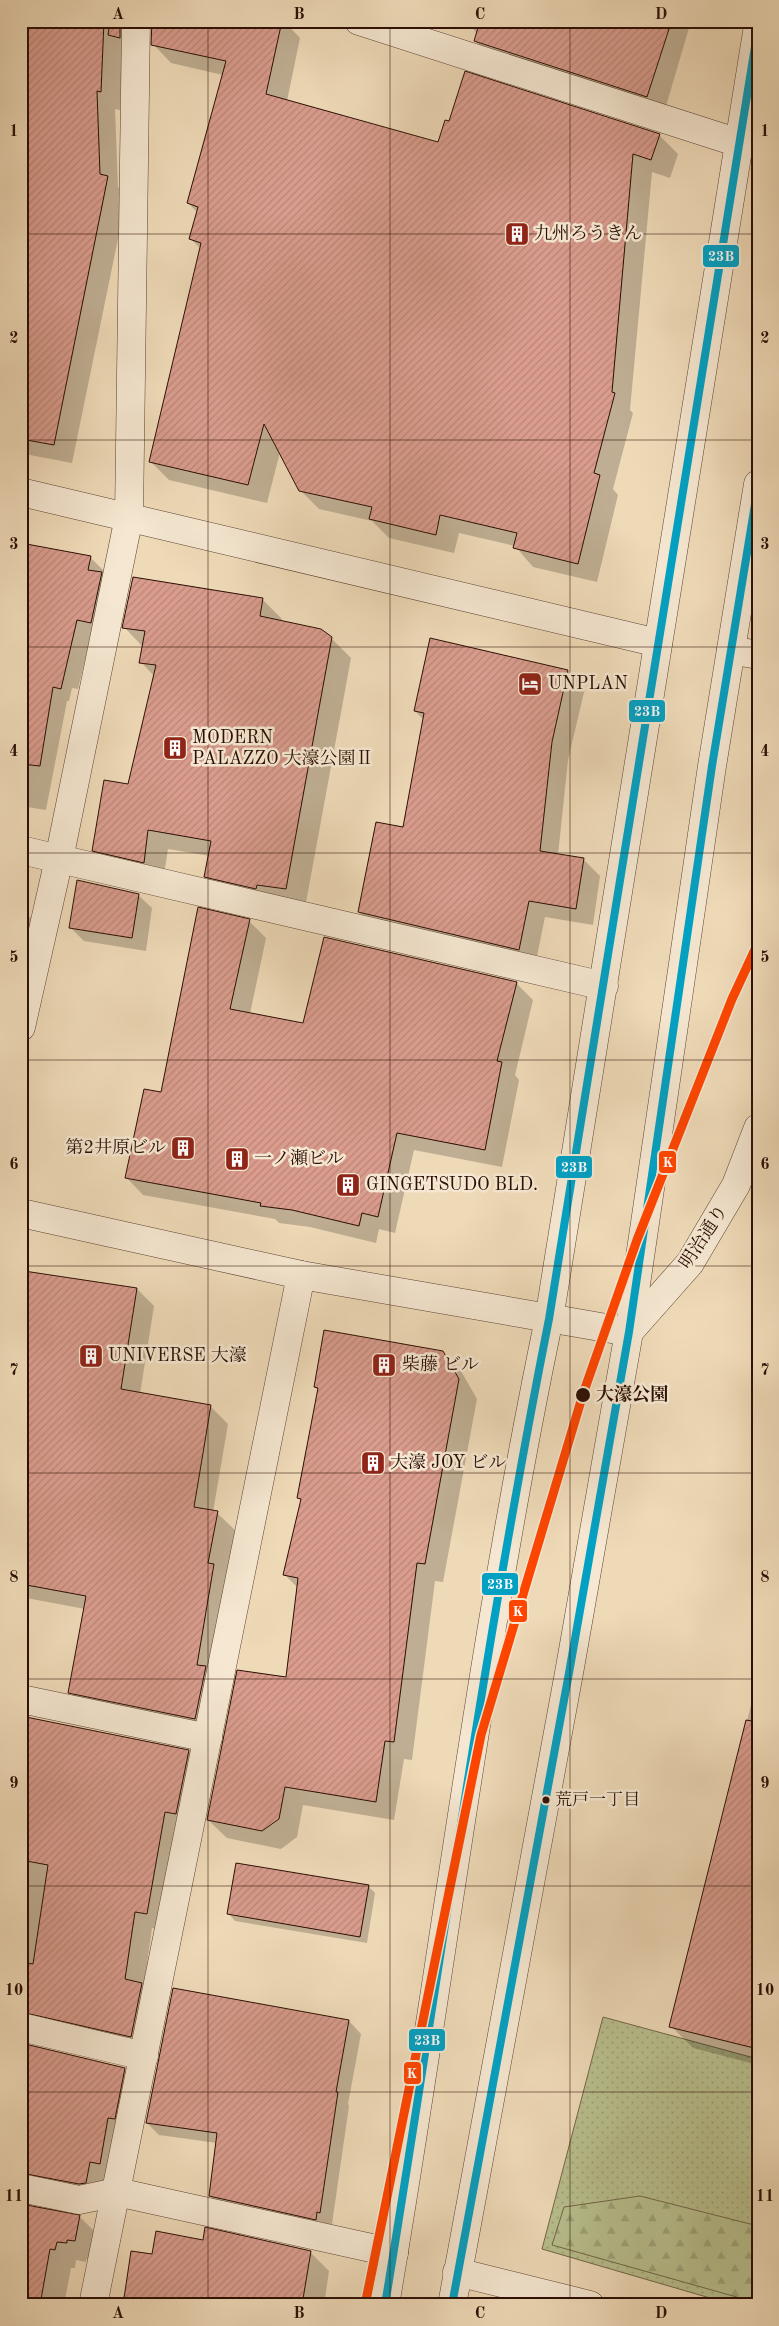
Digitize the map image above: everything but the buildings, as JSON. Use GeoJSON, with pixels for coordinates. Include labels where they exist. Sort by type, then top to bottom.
{"type":"FeatureCollection","features":[{"type":"Feature","properties":{"kind":"street"},"geometry":{"type":"LineString","coordinates":[[21,1027],[59,858],[129,517],[136,21]]}},
{"type":"Feature","properties":{"kind":"street"},"geometry":{"type":"LineString","coordinates":[[359,21],[739,142]]}},
{"type":"Feature","properties":{"kind":"street"},"geometry":{"type":"LineString","coordinates":[[385,2305],[427,2047],[448,1895],[526,1431],[549,1319],[758,26]]}},
{"type":"Feature","properties":{"kind":"street"},"geometry":{"type":"LineString","coordinates":[[452,2305],[569,1673],[629,1332],[711,775],[758,484]]}},
{"type":"Feature","properties":{"kind":"street"},"geometry":{"type":"LineString","coordinates":[[21,492],[658,643]]}},
{"type":"Feature","properties":{"kind":"street"},"geometry":{"type":"LineString","coordinates":[[731,650],[758,655]]}},
{"type":"Feature","properties":{"kind":"street"},"geometry":{"type":"LineString","coordinates":[[21,850],[604,986]]}},
{"type":"Feature","properties":{"kind":"street","name":"明治通り"},"geometry":{"type":"LineString","coordinates":[[629,1332],[690,1263],[736,1185],[758,1128]]}},
{"type":"Feature","properties":{"kind":"street"},"geometry":{"type":"LineString","coordinates":[[21,1212],[301,1275],[629,1332]]}},
{"type":"Feature","properties":{"kind":"street"},"geometry":{"type":"LineString","coordinates":[[93,2305],[301,1275]]}},
{"type":"Feature","properties":{"kind":"street"},"geometry":{"type":"LineString","coordinates":[[21,1700],[208,1738]]}},
{"type":"Feature","properties":{"kind":"street"},"geometry":{"type":"LineString","coordinates":[[21,2028],[144,2056]]}},
{"type":"Feature","properties":{"kind":"street"},"geometry":{"type":"LineString","coordinates":[[21,2188],[79,2200],[117,2192],[394,2253]]}},
{"type":"Feature","properties":{"kind":"street"},"geometry":{"type":"LineString","coordinates":[[457,2272],[590,2305]]}},
{"type":"Feature","properties":{"kind":"green space"},"geometry":{"type":"Polygon","coordinates":[[[603,2017],[758,2059],[758,2305],[734,2305],[542,2249],[603,2017]]]}},
{"type":"Feature","properties":{"kind":"green space"},"geometry":{"type":"Polygon","coordinates":[[[640,2196],[758,2226],[758,2303],[552,2245],[564,2207],[640,2196]]]}},
{"type":"Feature","properties":{"kind":"transit line","name":"23B"},"geometry":{"type":"LineString","coordinates":[[385,2305],[483,1688],[549,1319],[758,28]]}},
{"type":"Feature","properties":{"kind":"transit line","name":"23B"},"geometry":{"type":"LineString","coordinates":[[452,2305],[569,1673],[629,1332],[712,766],[758,486]]}},
{"type":"Feature","properties":{"kind":"transit line","name":"K"},"geometry":{"type":"LineString","coordinates":[[365,2305],[481,1735],[583,1394],[637,1240],[732,999],[758,943]]}},
{"type":"Feature","properties":{"kind":"place","name":"九州ろうきん"},"geometry":{"type":"Point","coordinates":[517,234]}},
{"type":"Feature","properties":{"kind":"place","name":"UNPLAN"},"geometry":{"type":"Point","coordinates":[530,684]}},
{"type":"Feature","properties":{"kind":"place","name":"MODERN PALAZZO 大濠公園Ⅱ"},"geometry":{"type":"Point","coordinates":[175,748]}},
{"type":"Feature","properties":{"kind":"place","name":"第2井原ビル"},"geometry":{"type":"Point","coordinates":[183,1148]}},
{"type":"Feature","properties":{"kind":"place","name":"一ノ瀬ビル"},"geometry":{"type":"Point","coordinates":[237,1159]}},
{"type":"Feature","properties":{"kind":"place","name":"GINGETSUDO BLD."},"geometry":{"type":"Point","coordinates":[348,1185]}},
{"type":"Feature","properties":{"kind":"place","name":"UNIVERSE 大濠"},"geometry":{"type":"Point","coordinates":[91,1356]}},
{"type":"Feature","properties":{"kind":"place","name":"柴藤 ビル"},"geometry":{"type":"Point","coordinates":[384,1365]}},
{"type":"Feature","properties":{"kind":"place","name":"大濠公園"},"geometry":{"type":"Point","coordinates":[583,1395]}},
{"type":"Feature","properties":{"kind":"place","name":"大濠 JOY ビル"},"geometry":{"type":"Point","coordinates":[373,1463]}},
{"type":"Feature","properties":{"kind":"place","name":"荒戸一丁目"},"geometry":{"type":"Point","coordinates":[546,1800]}}]}
